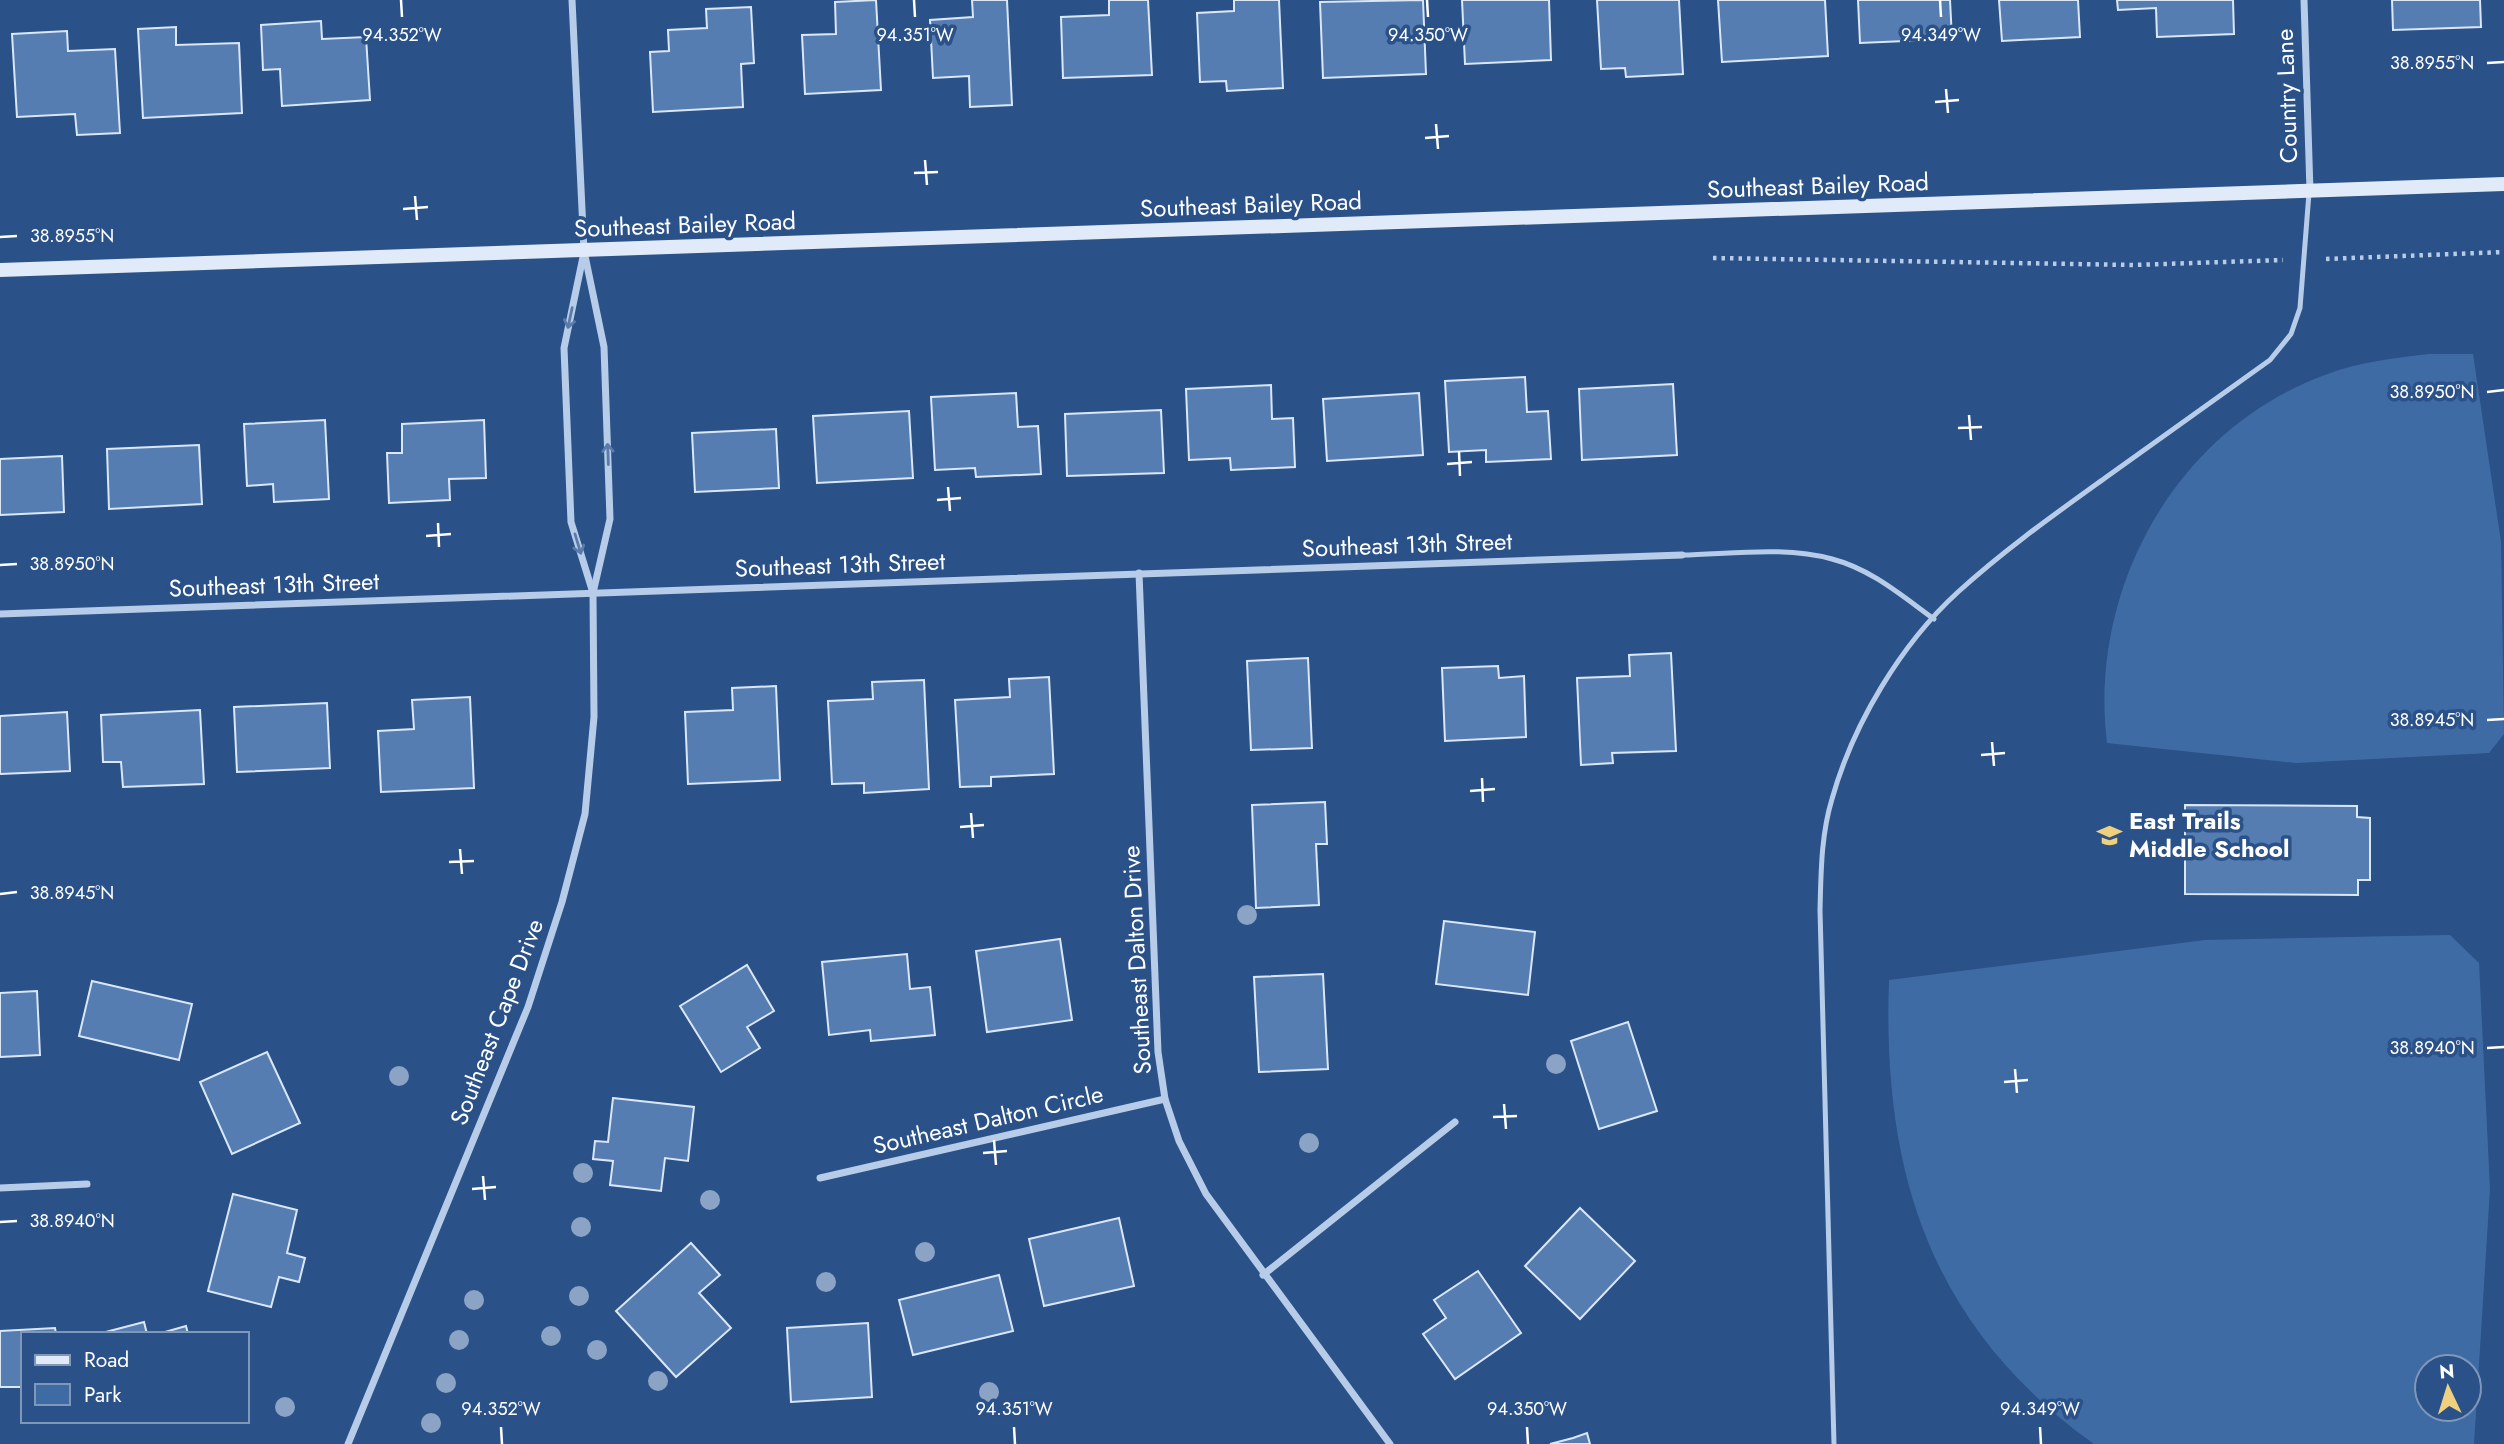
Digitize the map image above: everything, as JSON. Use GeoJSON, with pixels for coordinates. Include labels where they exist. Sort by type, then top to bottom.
{"type":"FeatureCollection","features":[{"type":"Feature","properties":{"kind":"main road","name":"Southeast Bailey Road"},"geometry":{"type":"LineString","coordinates":[[0,270],[2504,184]]}},
{"type":"Feature","properties":{"kind":"street","name":"Southeast Cape Drive"},"geometry":{"type":"LineString","coordinates":[[348,1444],[528,1007],[562,902],[587,800],[594,718],[593,593],[610,519],[604,347],[584,251],[572,0]]}},
{"type":"Feature","properties":{"kind":"street","name":"Country Lane"},"geometry":{"type":"LineString","coordinates":[[2304,0],[2310,191]]}},
{"type":"Feature","properties":{"kind":"street","name":"Southeast Cape Drive"},"geometry":{"type":"LineString","coordinates":[[584,251],[564,348],[572,522],[593,593]]}},
{"type":"Feature","properties":{"kind":"street","name":"Southeast 13th Street"},"geometry":{"type":"LineString","coordinates":[[0,614],[1682,555]]}},
{"type":"Feature","properties":{"kind":"street","name":"Southeast Dalton Drive"},"geometry":{"type":"LineString","coordinates":[[1139,573],[1158,1052],[1165,1099],[1179,1141],[1206,1194],[1263,1275],[1390,1444]]}},
{"type":"Feature","properties":{"kind":"street","name":"Southeast Dalton Circle"},"geometry":{"type":"LineString","coordinates":[[820,1178],[1165,1099]]}},
{"type":"Feature","properties":{"kind":"street"},"geometry":{"type":"LineString","coordinates":[[1263,1275],[1455,1122]]}},
{"type":"Feature","properties":{"kind":"street"},"geometry":{"type":"LineString","coordinates":[[0,1188],[87,1184]]}},
{"type":"Feature","properties":{"kind":"lane"},"geometry":{"type":"LineString","coordinates":[[1834,1444],[1820,909],[1821,855],[1831,800],[1847,753],[1878,696],[1912,644],[1956,593],[2003,554],[2270,360],[2291,334],[2300,308],[2310,191]]}},
{"type":"Feature","properties":{"kind":"lane"},"geometry":{"type":"LineString","coordinates":[[1682,555],[1795,552],[1833,559],[1884,583],[1934,619]]}},
{"type":"Feature","properties":{"kind":"path"},"geometry":{"type":"LineString","coordinates":[[2354,258],[2504,252]]}},
{"type":"Feature","properties":{"kind":"path"},"geometry":{"type":"LineString","coordinates":[[1713,258],[2134,265],[2249,261]]}},
{"type":"Feature","properties":{"kind":"green space"},"geometry":{"type":"Polygon","coordinates":[[[2429,354],[2473,354],[2501,542],[2504,734],[2489,753],[2296,763],[2107,743],[2105,685],[2112,628],[2128,573],[2153,522],[2186,475],[2225,434],[2272,400],[2325,375],[2350,367],[2429,354]]]}},
{"type":"Feature","properties":{"kind":"green space"},"geometry":{"type":"Polygon","coordinates":[[[2450,935],[2479,963],[2490,1189],[2480,1353],[2413,1353],[2413,1423],[2475,1423],[2474,1444],[2094,1444],[2038,1398],[1992,1349],[1956,1297],[1928,1241],[1908,1181],[1895,1118],[1889,1051],[1889,980],[2205,940],[2450,935]]]}},
{"type":"Feature","properties":{"kind":"building"},"geometry":{"type":"Polygon","coordinates":[[[876,0],[881,90],[805,94],[802,35],[836,34],[835,2],[876,0]]]}},
{"type":"Feature","properties":{"kind":"building"},"geometry":{"type":"Polygon","coordinates":[[[972,0],[1007,0],[1012,105],[970,107],[969,76],[933,78],[930,20],[973,17],[972,0]]]}},
{"type":"Feature","properties":{"kind":"building"},"geometry":{"type":"Polygon","coordinates":[[[1109,0],[1148,0],[1152,75],[1063,78],[1061,17],[1109,15],[1109,0]]]}},
{"type":"Feature","properties":{"kind":"building"},"geometry":{"type":"Polygon","coordinates":[[[1234,0],[1279,0],[1283,88],[1227,91],[1226,81],[1200,82],[1197,13],[1234,11],[1234,0]]]}},
{"type":"Feature","properties":{"kind":"building"},"geometry":{"type":"Polygon","coordinates":[[[1423,0],[1426,74],[1323,78],[1320,2],[1423,0]]]}},
{"type":"Feature","properties":{"kind":"building"},"geometry":{"type":"Polygon","coordinates":[[[1462,0],[1549,0],[1551,60],[1465,64],[1462,0]]]}},
{"type":"Feature","properties":{"kind":"building"},"geometry":{"type":"Polygon","coordinates":[[[1597,0],[1679,0],[1683,74],[1626,77],[1625,68],[1601,69],[1597,0]]]}},
{"type":"Feature","properties":{"kind":"building"},"geometry":{"type":"Polygon","coordinates":[[[1718,0],[1825,0],[1828,56],[1722,62],[1718,0]]]}},
{"type":"Feature","properties":{"kind":"building"},"geometry":{"type":"Polygon","coordinates":[[[1858,0],[1950,0],[1952,39],[1860,43],[1858,0]]]}},
{"type":"Feature","properties":{"kind":"building"},"geometry":{"type":"Polygon","coordinates":[[[1999,0],[2078,0],[2080,37],[2002,41],[1999,0]]]}},
{"type":"Feature","properties":{"kind":"building"},"geometry":{"type":"Polygon","coordinates":[[[2117,0],[2233,0],[2234,34],[2157,37],[2156,8],[2118,10],[2117,0]]]}},
{"type":"Feature","properties":{"kind":"building"},"geometry":{"type":"Polygon","coordinates":[[[2392,0],[2480,0],[2481,27],[2393,30],[2392,0]]]}},
{"type":"Feature","properties":{"kind":"building"},"geometry":{"type":"Polygon","coordinates":[[[751,7],[754,63],[741,64],[743,107],[653,112],[650,52],[669,51],[668,30],[707,28],[706,9],[751,7]]]}},
{"type":"Feature","properties":{"kind":"building"},"geometry":{"type":"Polygon","coordinates":[[[321,21],[322,39],[366,37],[370,100],[282,106],[280,69],[263,70],[261,25],[321,21]]]}},
{"type":"Feature","properties":{"kind":"building"},"geometry":{"type":"Polygon","coordinates":[[[176,27],[176,45],[239,43],[242,113],[143,118],[138,29],[176,27]]]}},
{"type":"Feature","properties":{"kind":"building"},"geometry":{"type":"Polygon","coordinates":[[[67,31],[68,51],[115,49],[120,133],[77,135],[75,114],[17,117],[12,34],[67,31]]]}},
{"type":"Feature","properties":{"kind":"building"},"geometry":{"type":"Polygon","coordinates":[[[1525,377],[1527,412],[1548,411],[1551,459],[1486,462],[1486,450],[1449,452],[1445,381],[1525,377]]]}},
{"type":"Feature","properties":{"kind":"building"},"geometry":{"type":"Polygon","coordinates":[[[1673,384],[1677,455],[1582,460],[1579,389],[1673,384]]]}},
{"type":"Feature","properties":{"kind":"building"},"geometry":{"type":"Polygon","coordinates":[[[1271,385],[1272,419],[1293,418],[1295,467],[1231,470],[1230,458],[1189,460],[1186,389],[1271,385]]]}},
{"type":"Feature","properties":{"kind":"building"},"geometry":{"type":"Polygon","coordinates":[[[1016,393],[1018,427],[1038,426],[1041,474],[976,477],[975,468],[935,470],[931,397],[1016,393]]]}},
{"type":"Feature","properties":{"kind":"building"},"geometry":{"type":"Polygon","coordinates":[[[1419,393],[1423,455],[1327,461],[1323,399],[1419,393]]]}},
{"type":"Feature","properties":{"kind":"building"},"geometry":{"type":"Polygon","coordinates":[[[1161,410],[1164,473],[1067,476],[1065,414],[1161,410]]]}},
{"type":"Feature","properties":{"kind":"building"},"geometry":{"type":"Polygon","coordinates":[[[909,411],[913,478],[817,483],[813,416],[909,411]]]}},
{"type":"Feature","properties":{"kind":"building"},"geometry":{"type":"Polygon","coordinates":[[[325,420],[329,499],[274,502],[273,484],[247,486],[244,424],[325,420]]]}},
{"type":"Feature","properties":{"kind":"building"},"geometry":{"type":"Polygon","coordinates":[[[484,420],[486,478],[449,479],[450,500],[389,503],[387,453],[402,453],[402,424],[484,420]]]}},
{"type":"Feature","properties":{"kind":"building"},"geometry":{"type":"Polygon","coordinates":[[[776,429],[779,488],[695,492],[692,433],[776,429]]]}},
{"type":"Feature","properties":{"kind":"building"},"geometry":{"type":"Polygon","coordinates":[[[199,445],[202,504],[109,509],[107,449],[199,445]]]}},
{"type":"Feature","properties":{"kind":"building"},"geometry":{"type":"Polygon","coordinates":[[[62,456],[64,512],[0,515],[0,459],[62,456]]]}},
{"type":"Feature","properties":{"kind":"building"},"geometry":{"type":"Polygon","coordinates":[[[1671,653],[1676,751],[1612,753],[1613,763],[1581,765],[1577,678],[1630,676],[1629,655],[1671,653]]]}},
{"type":"Feature","properties":{"kind":"building"},"geometry":{"type":"Polygon","coordinates":[[[1308,658],[1312,748],[1251,750],[1247,661],[1308,658]]]}},
{"type":"Feature","properties":{"kind":"building"},"geometry":{"type":"Polygon","coordinates":[[[1498,666],[1499,678],[1524,676],[1526,737],[1445,741],[1442,668],[1498,666]]]}},
{"type":"Feature","properties":{"kind":"building"},"geometry":{"type":"Polygon","coordinates":[[[1049,677],[1054,774],[991,777],[991,786],[960,787],[955,700],[1010,697],[1009,679],[1049,677]]]}},
{"type":"Feature","properties":{"kind":"building"},"geometry":{"type":"Polygon","coordinates":[[[924,680],[929,789],[864,793],[864,783],[832,784],[828,701],[873,699],[872,682],[924,680]]]}},
{"type":"Feature","properties":{"kind":"building"},"geometry":{"type":"Polygon","coordinates":[[[776,686],[780,780],[688,784],[685,712],[733,710],[732,688],[776,686]]]}},
{"type":"Feature","properties":{"kind":"building"},"geometry":{"type":"Polygon","coordinates":[[[470,697],[474,788],[381,792],[378,731],[414,729],[412,700],[470,697]]]}},
{"type":"Feature","properties":{"kind":"building"},"geometry":{"type":"Polygon","coordinates":[[[327,703],[330,768],[237,772],[234,707],[327,703]]]}},
{"type":"Feature","properties":{"kind":"building"},"geometry":{"type":"Polygon","coordinates":[[[200,710],[204,784],[123,787],[121,762],[103,762],[101,715],[200,710]]]}},
{"type":"Feature","properties":{"kind":"building"},"geometry":{"type":"Polygon","coordinates":[[[67,712],[70,771],[0,774],[0,716],[67,712]]]}},
{"type":"Feature","properties":{"kind":"building"},"geometry":{"type":"Polygon","coordinates":[[[1325,802],[1327,844],[1316,844],[1319,905],[1256,908],[1252,805],[1325,802]]]}},
{"type":"Feature","properties":{"kind":"building"},"geometry":{"type":"Polygon","coordinates":[[[2185,805],[2357,806],[2357,817],[2370,818],[2370,880],[2358,880],[2358,895],[2185,894],[2185,805]]]}},
{"type":"Feature","properties":{"kind":"building"},"geometry":{"type":"Polygon","coordinates":[[[1444,921],[1535,932],[1528,995],[1436,984],[1444,921]]]}},
{"type":"Feature","properties":{"kind":"building"},"geometry":{"type":"Polygon","coordinates":[[[1060,939],[1072,1020],[987,1032],[976,951],[1060,939]]]}},
{"type":"Feature","properties":{"kind":"building"},"geometry":{"type":"Polygon","coordinates":[[[907,954],[910,989],[930,987],[935,1035],[871,1041],[870,1030],[829,1035],[822,962],[907,954]]]}},
{"type":"Feature","properties":{"kind":"building"},"geometry":{"type":"Polygon","coordinates":[[[747,965],[774,1011],[747,1027],[760,1048],[721,1072],[680,1006],[747,965]]]}},
{"type":"Feature","properties":{"kind":"building"},"geometry":{"type":"Polygon","coordinates":[[[1323,974],[1328,1069],[1259,1072],[1254,977],[1323,974]]]}},
{"type":"Feature","properties":{"kind":"building"},"geometry":{"type":"Polygon","coordinates":[[[92,981],[192,1004],[179,1060],[79,1036],[92,981]]]}},
{"type":"Feature","properties":{"kind":"building"},"geometry":{"type":"Polygon","coordinates":[[[37,991],[40,1055],[0,1057],[0,993],[37,991]]]}},
{"type":"Feature","properties":{"kind":"building"},"geometry":{"type":"Polygon","coordinates":[[[1628,1022],[1657,1111],[1599,1129],[1571,1041],[1628,1022]]]}},
{"type":"Feature","properties":{"kind":"building"},"geometry":{"type":"Polygon","coordinates":[[[267,1052],[300,1123],[232,1154],[200,1082],[267,1052]]]}},
{"type":"Feature","properties":{"kind":"building"},"geometry":{"type":"Polygon","coordinates":[[[613,1098],[694,1107],[688,1161],[665,1158],[661,1191],[610,1185],[613,1161],[593,1159],[595,1141],[608,1142],[613,1098]]]}},
{"type":"Feature","properties":{"kind":"building"},"geometry":{"type":"Polygon","coordinates":[[[233,1194],[297,1210],[287,1253],[305,1258],[299,1282],[279,1277],[271,1307],[208,1291],[233,1194]]]}},
{"type":"Feature","properties":{"kind":"building"},"geometry":{"type":"Polygon","coordinates":[[[1580,1208],[1635,1261],[1580,1319],[1525,1266],[1580,1208]]]}},
{"type":"Feature","properties":{"kind":"building"},"geometry":{"type":"Polygon","coordinates":[[[1119,1218],[1134,1286],[1044,1306],[1029,1239],[1119,1218]]]}},
{"type":"Feature","properties":{"kind":"building"},"geometry":{"type":"Polygon","coordinates":[[[691,1243],[720,1275],[699,1293],[731,1328],[676,1377],[616,1311],[691,1243]]]}},
{"type":"Feature","properties":{"kind":"building"},"geometry":{"type":"Polygon","coordinates":[[[1478,1271],[1521,1333],[1455,1379],[1423,1334],[1446,1318],[1434,1300],[1478,1271]]]}},
{"type":"Feature","properties":{"kind":"building"},"geometry":{"type":"Polygon","coordinates":[[[999,1275],[1013,1331],[913,1355],[899,1300],[999,1275]]]}},
{"type":"Feature","properties":{"kind":"building"},"geometry":{"type":"Polygon","coordinates":[[[144,1322],[146,1332],[106,1332],[144,1322]]]}},
{"type":"Feature","properties":{"kind":"building"},"geometry":{"type":"Polygon","coordinates":[[[868,1323],[872,1397],[791,1402],[787,1328],[868,1323]]]}},
{"type":"Feature","properties":{"kind":"building"},"geometry":{"type":"Polygon","coordinates":[[[186,1326],[188,1332],[165,1332],[186,1326]]]}},
{"type":"Feature","properties":{"kind":"building"},"geometry":{"type":"Polygon","coordinates":[[[55,1328],[56,1332],[21,1332],[21,1387],[0,1387],[0,1331],[55,1328]]]}},
{"type":"Feature","properties":{"kind":"building"},"geometry":{"type":"Polygon","coordinates":[[[1587,1433],[1590,1444],[1550,1444],[1573,1438],[1587,1433]]]}},
{"type":"Feature","properties":{"kind":"place","name":"East Trails Middle School"},"geometry":{"type":"Point","coordinates":[2109,835]}}]}
